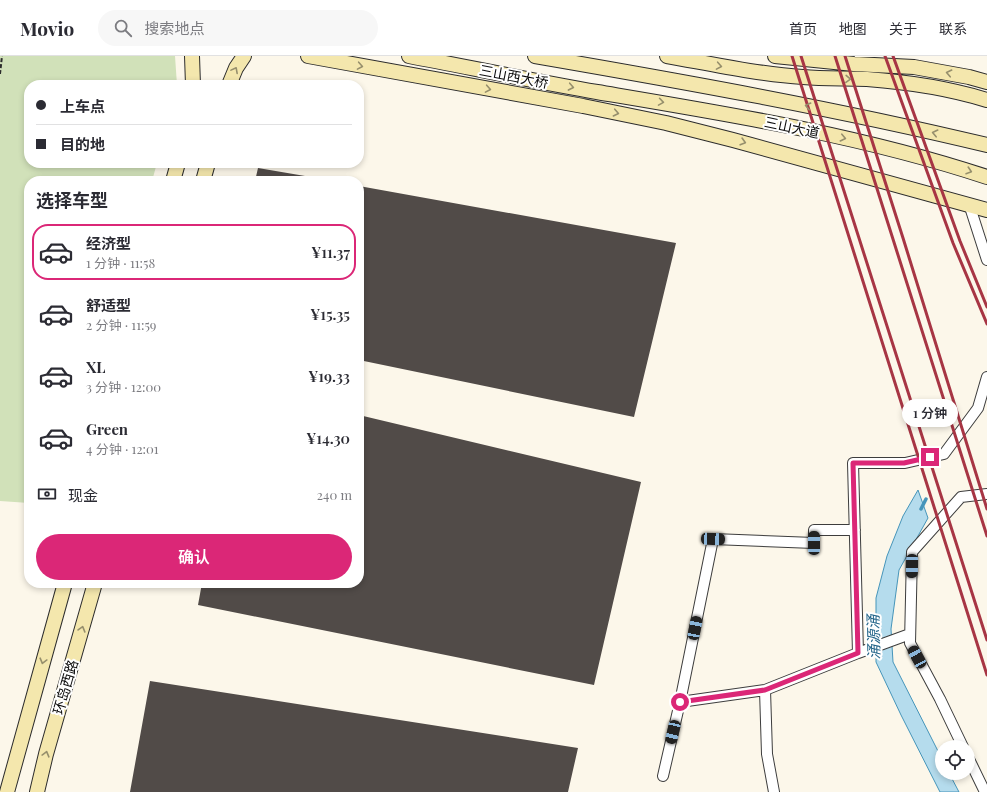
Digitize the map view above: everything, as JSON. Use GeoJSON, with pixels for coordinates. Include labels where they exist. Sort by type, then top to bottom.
{"type":"FeatureCollection","features":[{"type":"Feature","properties":{"kind":"main road"},"geometry":{"type":"LineString","coordinates":[[192,56],[193,80]]}},
{"type":"Feature","properties":{"kind":"main road"},"geometry":{"type":"LineString","coordinates":[[231,80],[236,68],[244,56]]}},
{"type":"Feature","properties":{"kind":"main road"},"geometry":{"type":"LineString","coordinates":[[308,56],[666,123],[987,210]]}},
{"type":"Feature","properties":{"kind":"main road","name":"三山西大桥"},"geometry":{"type":"LineString","coordinates":[[409,56],[595,91]]}},
{"type":"Feature","properties":{"kind":"main road","name":"三山西大桥"},"geometry":{"type":"LineString","coordinates":[[535,56],[605,68]]}},
{"type":"Feature","properties":{"kind":"main road"},"geometry":{"type":"LineString","coordinates":[[667,56],[748,71],[783,75],[867,79],[918,84],[950,90],[987,100]]}},
{"type":"Feature","properties":{"kind":"main road"},"geometry":{"type":"LineString","coordinates":[[775,56],[839,63],[914,67],[987,82]]}},
{"type":"Feature","properties":{"kind":"main road","name":"三山大道"},"geometry":{"type":"LineString","coordinates":[[605,68],[797,103],[987,145]]}},
{"type":"Feature","properties":{"kind":"main road","name":"三山大道"},"geometry":{"type":"LineString","coordinates":[[595,91],[712,111],[827,134],[915,154],[987,177]]}},
{"type":"Feature","properties":{"kind":"main road","name":"环岛西路"},"geometry":{"type":"LineString","coordinates":[[7,792],[63,588]]}},
{"type":"Feature","properties":{"kind":"main road","name":"环岛西路"},"geometry":{"type":"LineString","coordinates":[[37,792],[46,754],[94,588]]}},
{"type":"Feature","properties":{"kind":"street"},"geometry":{"type":"LineString","coordinates":[[968,204],[987,260]]}},
{"type":"Feature","properties":{"kind":"street"},"geometry":{"type":"LineString","coordinates":[[858,653],[853,463],[904,463],[944,454],[978,408],[987,377]]}},
{"type":"Feature","properties":{"kind":"street"},"geometry":{"type":"LineString","coordinates":[[960,740],[910,643],[912,552],[961,497],[987,494]]}},
{"type":"Feature","properties":{"kind":"street"},"geometry":{"type":"LineString","coordinates":[[663,776],[680,702],[713,539],[814,543],[814,530],[855,530]]}},
{"type":"Feature","properties":{"kind":"street"},"geometry":{"type":"LineString","coordinates":[[680,702],[765,690],[910,634]]}},
{"type":"Feature","properties":{"kind":"street"},"geometry":{"type":"LineString","coordinates":[[765,690],[767,754],[774,792]]}},
{"type":"Feature","properties":{"kind":"street"},"geometry":{"type":"LineString","coordinates":[[975,771],[985,792]]}},
{"type":"Feature","properties":{"kind":"path"},"geometry":{"type":"LineString","coordinates":[[0,74],[2,56]]}},
{"type":"Feature","properties":{"kind":"green space"},"geometry":{"type":"Polygon","coordinates":[[[0,56],[175,56],[177,80],[24,80],[24,168],[156,168],[153,176],[24,176],[24,503],[0,501],[0,56]]]}},
{"type":"Feature","properties":{"kind":"water"},"geometry":{"type":"Polygon","coordinates":[[[918,490],[928,518],[899,570],[891,629],[893,662],[935,745],[935,780],[953,780],[959,792],[940,792],[876,662],[876,598],[887,556],[903,516],[918,490]]]}},
{"type":"Feature","properties":{"kind":"building"},"geometry":{"type":"Polygon","coordinates":[[[258,168],[305,176],[256,176],[258,168]]]}},
{"type":"Feature","properties":{"kind":"building"},"geometry":{"type":"Polygon","coordinates":[[[364,187],[676,243],[634,417],[364,361],[364,187]]]}},
{"type":"Feature","properties":{"kind":"building"},"geometry":{"type":"Polygon","coordinates":[[[364,416],[641,482],[594,685],[198,605],[201,588],[364,588],[364,416]]]}},
{"type":"Feature","properties":{"kind":"building"},"geometry":{"type":"Polygon","coordinates":[[[150,681],[578,748],[568,792],[130,792],[150,681]]]}},
{"type":"Feature","properties":{"kind":"waterway","name":"涌源涌"},"geometry":{"type":"LineString","coordinates":[[921,509],[926,499]]}},
{"type":"Feature","properties":{"kind":"railway"},"geometry":{"type":"LineString","coordinates":[[792,56],[987,675]]}},
{"type":"Feature","properties":{"kind":"railway"},"geometry":{"type":"LineString","coordinates":[[801,56],[987,640]]}},
{"type":"Feature","properties":{"kind":"railway"},"geometry":{"type":"LineString","coordinates":[[835,56],[987,536]]}},
{"type":"Feature","properties":{"kind":"railway"},"geometry":{"type":"LineString","coordinates":[[845,56],[987,509]]}},
{"type":"Feature","properties":{"kind":"railway"},"geometry":{"type":"LineString","coordinates":[[885,56],[953,243],[987,324]]}},
{"type":"Feature","properties":{"kind":"railway"},"geometry":{"type":"LineString","coordinates":[[893,56],[960,241],[987,307]]}},
{"type":"Feature","properties":{"kind":"route"},"geometry":{"type":"LineString","coordinates":[[680,702],[765,690],[858,653],[853,463],[904,463],[930,457]]}}]}
